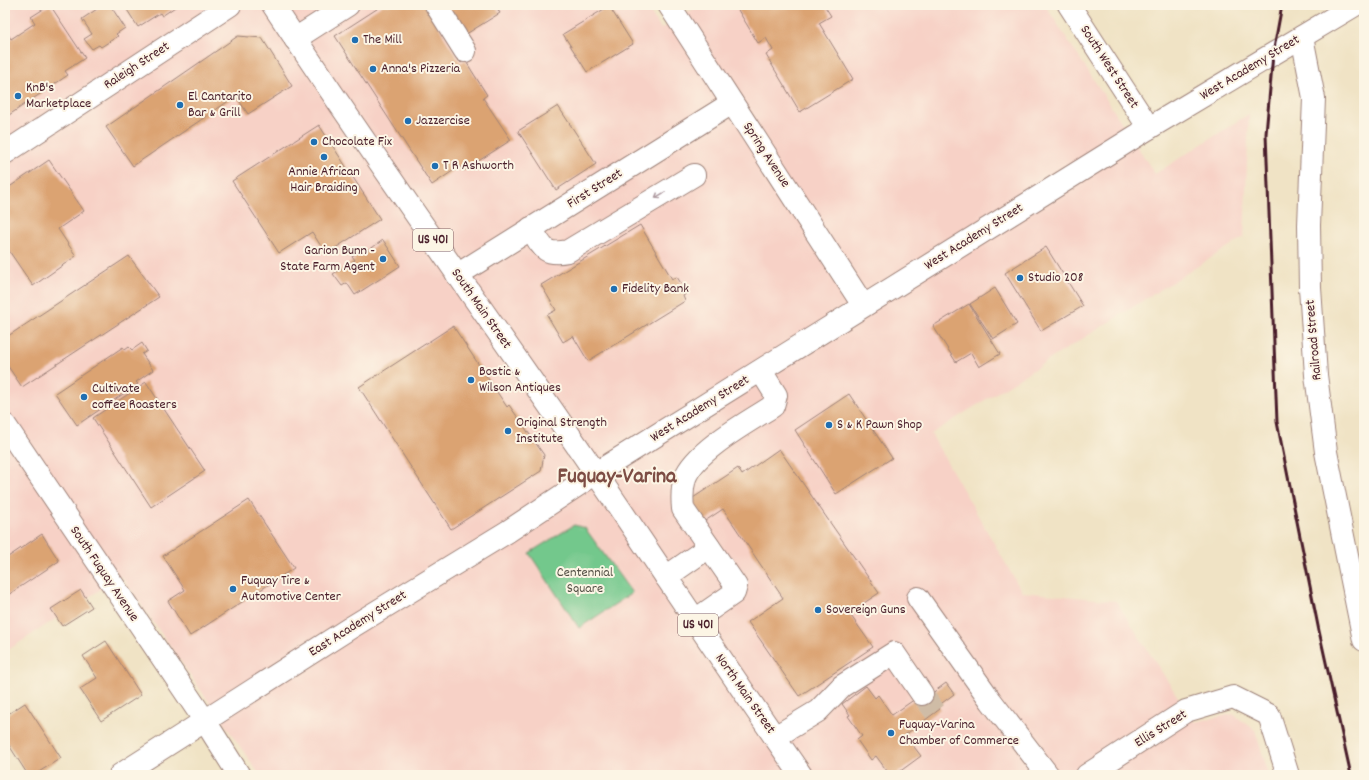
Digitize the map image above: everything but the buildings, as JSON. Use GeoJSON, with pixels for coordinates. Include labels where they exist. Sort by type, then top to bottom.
{"type":"FeatureCollection","features":[{"type":"Feature","properties":{"kind":"street","name":"Raleigh Street"},"geometry":{"type":"LineString","coordinates":[[5,153],[230,5]]}},
{"type":"Feature","properties":{"kind":"street","name":"South Main Street"},"geometry":{"type":"LineString","coordinates":[[273,5],[457,274],[596,473]]}},
{"type":"Feature","properties":{"kind":"street"},"geometry":{"type":"LineString","coordinates":[[295,39],[348,5]]}},
{"type":"Feature","properties":{"kind":"street"},"geometry":{"type":"LineString","coordinates":[[436,5],[465,51]]}},
{"type":"Feature","properties":{"kind":"street","name":"Spring Avenue"},"geometry":{"type":"LineString","coordinates":[[669,5],[862,305]]}},
{"type":"Feature","properties":{"kind":"street","name":"South West Street"},"geometry":{"type":"LineString","coordinates":[[1069,5],[1149,128]]}},
{"type":"Feature","properties":{"kind":"street","name":"West Academy Street"},"geometry":{"type":"LineString","coordinates":[[596,473],[761,371],[862,305],[1149,128],[1355,5]]}},
{"type":"Feature","properties":{"kind":"street"},"geometry":{"type":"LineString","coordinates":[[1360,5],[1364,12]]}},
{"type":"Feature","properties":{"kind":"street","name":"Railroad Street"},"geometry":{"type":"LineString","coordinates":[[1302,37],[1314,98],[1309,225],[1310,288],[1316,374],[1326,452],[1364,640]]}},
{"type":"Feature","properties":{"kind":"street","name":"First Street"},"geometry":{"type":"LineString","coordinates":[[457,274],[732,103]]}},
{"type":"Feature","properties":{"kind":"street"},"geometry":{"type":"LineString","coordinates":[[531,228],[544,250],[556,254],[568,251],[694,175]]}},
{"type":"Feature","properties":{"kind":"street"},"geometry":{"type":"LineString","coordinates":[[695,620],[734,593],[736,586],[683,509],[682,496],[685,478],[692,465],[704,453],[772,406],[776,395],[761,371]]}},
{"type":"Feature","properties":{"kind":"street","name":"South Fuquay Avenue"},"geometry":{"type":"LineString","coordinates":[[5,425],[205,721],[239,775]]}},
{"type":"Feature","properties":{"kind":"street","name":"North Main Street"},"geometry":{"type":"LineString","coordinates":[[596,473],[801,775]]}},
{"type":"Feature","properties":{"kind":"street","name":"East Academy Street"},"geometry":{"type":"LineString","coordinates":[[120,775],[350,628],[507,532],[596,473]]}},
{"type":"Feature","properties":{"kind":"street"},"geometry":{"type":"LineString","coordinates":[[666,577],[709,547]]}},
{"type":"Feature","properties":{"kind":"street"},"geometry":{"type":"LineString","coordinates":[[918,598],[991,701],[1048,775]]}},
{"type":"Feature","properties":{"kind":"street"},"geometry":{"type":"LineString","coordinates":[[775,737],[818,711],[842,686],[894,653],[922,694]]}},
{"type":"Feature","properties":{"kind":"street","name":"Ellis Street"},"geometry":{"type":"LineString","coordinates":[[1087,775],[1186,711],[1233,697],[1269,715],[1288,775]]}},
{"type":"Feature","properties":{"kind":"shaded area"},"geometry":{"type":"Polygon","coordinates":[[[5,5],[645,5],[661,29],[700,5],[1045,5],[1155,174],[1249,114],[1244,237],[931,434],[1022,592],[1116,601],[1194,722],[1233,714],[1255,730],[1269,775],[260,775],[121,576],[5,652],[5,5]]]}},
{"type":"Feature","properties":{"kind":"green space","name":"Centennial Square"},"geometry":{"type":"Polygon","coordinates":[[[574,525],[585,528],[632,593],[579,628],[529,553],[574,525]]]}},
{"type":"Feature","properties":{"kind":"tunnel"},"geometry":{"type":"LineString","coordinates":[[922,694],[936,713]]}},
{"type":"Feature","properties":{"kind":"railway"},"geometry":{"type":"LineString","coordinates":[[1282,5],[1273,54],[1266,134],[1277,422],[1319,631],[1351,775]]}},
{"type":"Feature","properties":{"kind":"place","name":"The Mill"},"geometry":{"type":"Point","coordinates":[355,40]}},
{"type":"Feature","properties":{"kind":"place","name":"Anna's Pizzeria"},"geometry":{"type":"Point","coordinates":[373,69]}},
{"type":"Feature","properties":{"kind":"place","name":"KnB's Marketplace"},"geometry":{"type":"Point","coordinates":[18,96]}},
{"type":"Feature","properties":{"kind":"place","name":"El Cantarito Bar & Grill"},"geometry":{"type":"Point","coordinates":[180,105]}},
{"type":"Feature","properties":{"kind":"place","name":"Jazzercise"},"geometry":{"type":"Point","coordinates":[408,121]}},
{"type":"Feature","properties":{"kind":"place","name":"Chocolate Fix"},"geometry":{"type":"Point","coordinates":[314,142]}},
{"type":"Feature","properties":{"kind":"place","name":"Annie African Hair Braiding"},"geometry":{"type":"Point","coordinates":[324,157]}},
{"type":"Feature","properties":{"kind":"place","name":"T R Ashworth"},"geometry":{"type":"Point","coordinates":[435,166]}},
{"type":"Feature","properties":{"kind":"place","name":"Garion Bunn - State Farm Agent"},"geometry":{"type":"Point","coordinates":[383,259]}},
{"type":"Feature","properties":{"kind":"place","name":"Studio 208"},"geometry":{"type":"Point","coordinates":[1020,278]}},
{"type":"Feature","properties":{"kind":"place","name":"Fidelity Bank"},"geometry":{"type":"Point","coordinates":[614,289]}},
{"type":"Feature","properties":{"kind":"place","name":"Bostic & Wilson Antiques"},"geometry":{"type":"Point","coordinates":[471,380]}},
{"type":"Feature","properties":{"kind":"place","name":"Cultivate coffee Roasters"},"geometry":{"type":"Point","coordinates":[84,397]}},
{"type":"Feature","properties":{"kind":"place","name":"S & K Pawn Shop"},"geometry":{"type":"Point","coordinates":[829,425]}},
{"type":"Feature","properties":{"kind":"place","name":"Original Strength Institute"},"geometry":{"type":"Point","coordinates":[508,431]}},
{"type":"Feature","properties":{"kind":"place","name":"Fuquay Tire & Automotive Center"},"geometry":{"type":"Point","coordinates":[233,589]}},
{"type":"Feature","properties":{"kind":"place","name":"Sovereign Guns"},"geometry":{"type":"Point","coordinates":[818,610]}},
{"type":"Feature","properties":{"kind":"place","name":"Fuquay-Varina Chamber of Commerce"},"geometry":{"type":"Point","coordinates":[891,733]}},
{"type":"Feature","properties":{"kind":"district","name":"Fuquay-Varina"},"geometry":{"type":"Point","coordinates":[617,477]}}]}
